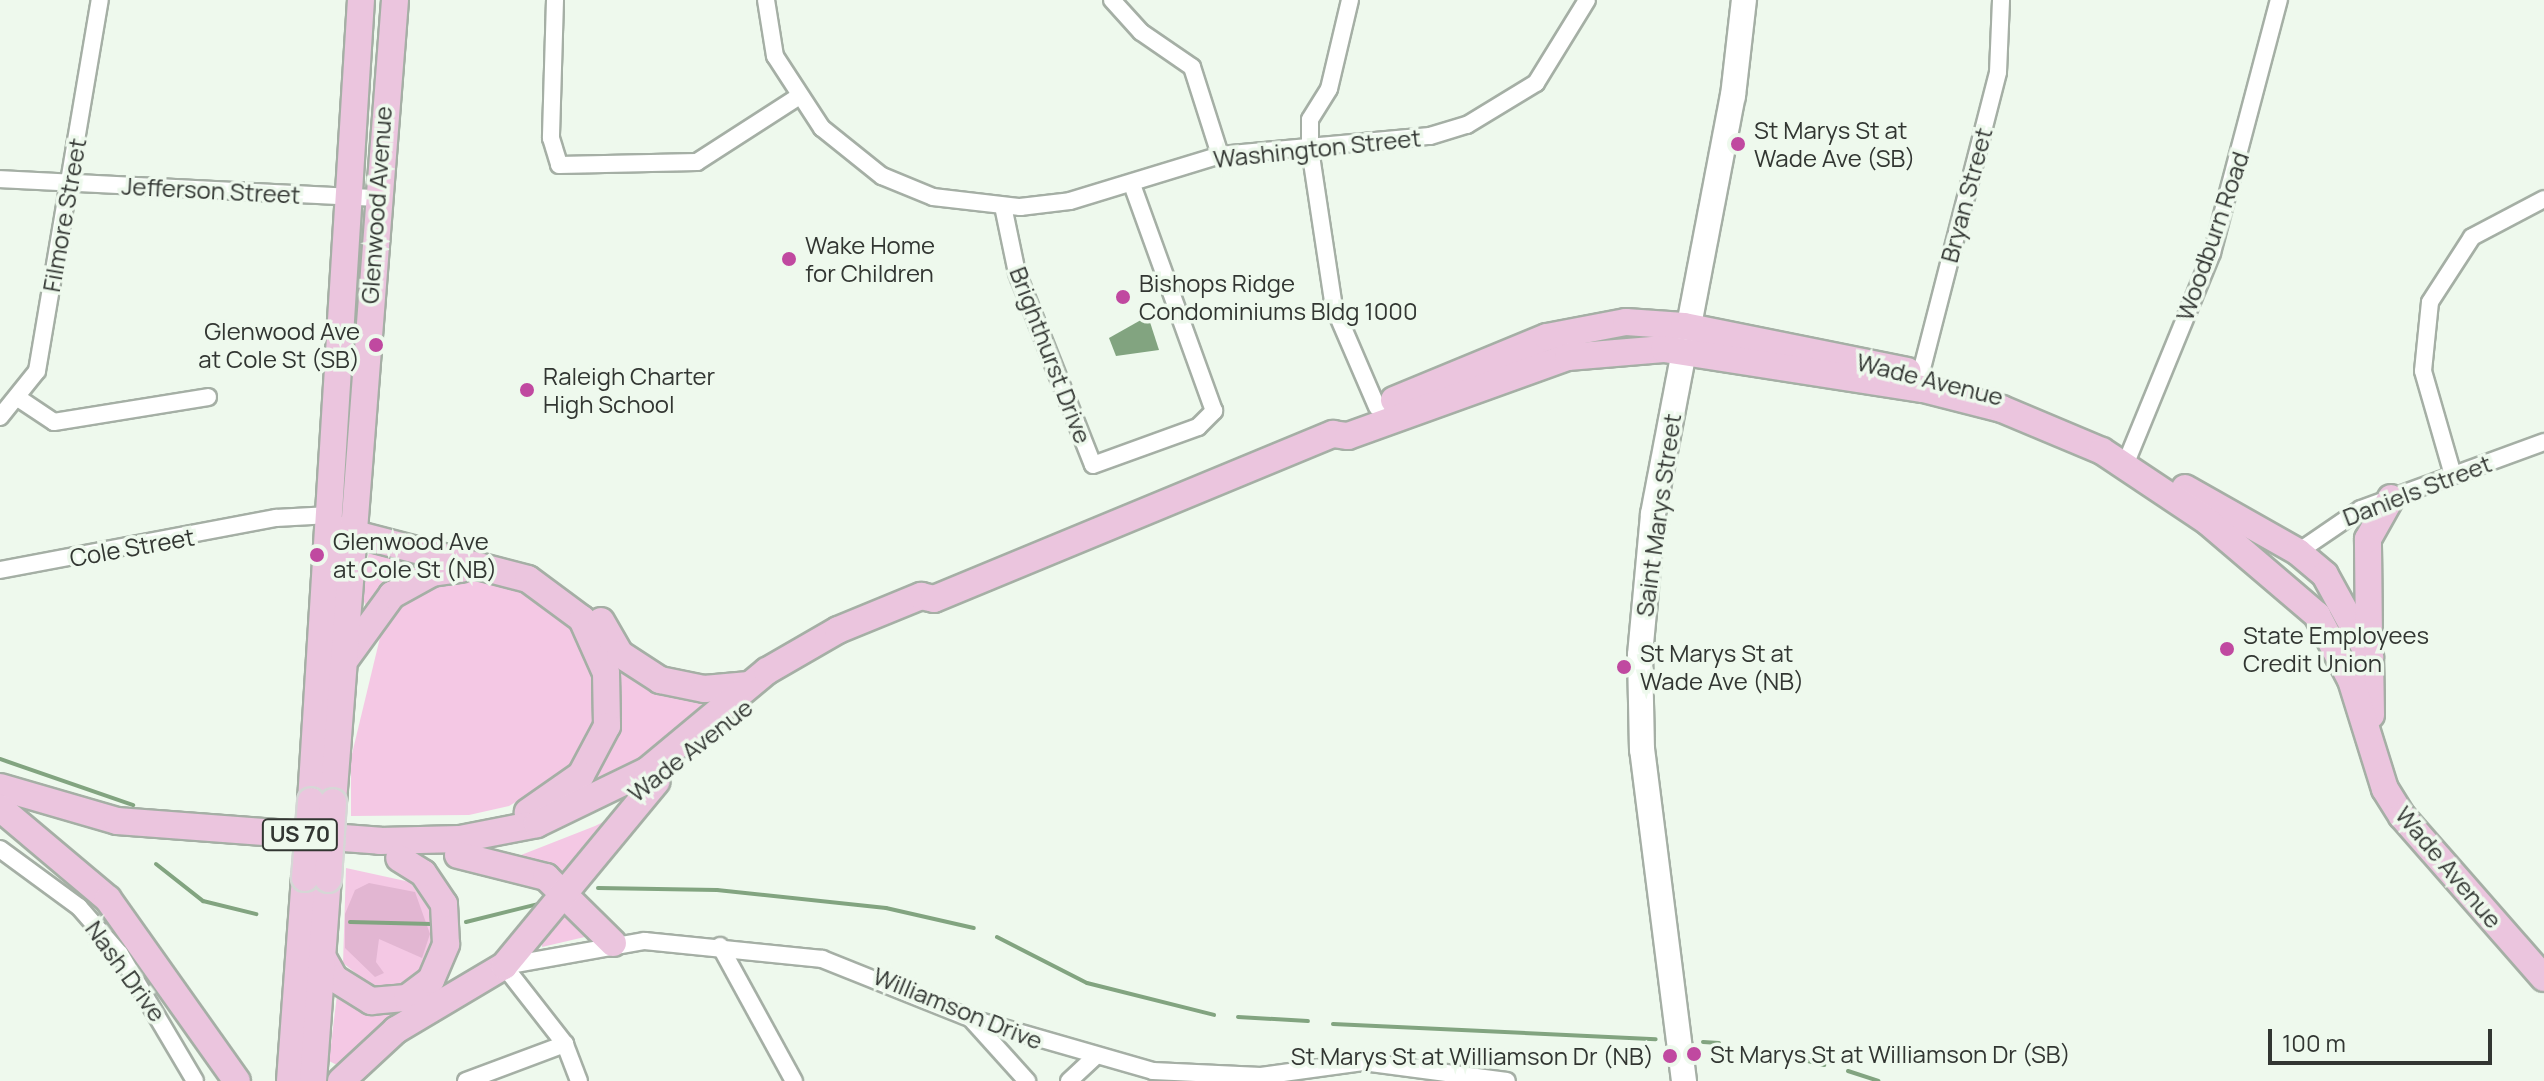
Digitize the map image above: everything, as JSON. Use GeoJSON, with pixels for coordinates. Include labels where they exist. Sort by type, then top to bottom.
{"type":"FeatureCollection","features":[{"type":"Feature","properties":{"kind":"main road","name":"Glenwood Avenue"},"geometry":{"type":"LineString","coordinates":[[322,802],[345,660],[341,525],[344,196],[361,0]]}},
{"type":"Feature","properties":{"kind":"main road","name":"Glenwood Avenue"},"geometry":{"type":"LineString","coordinates":[[302,1074],[341,525],[395,0]]}},
{"type":"Feature","properties":{"kind":"main road","name":"Saint Marys Street"},"geometry":{"type":"LineString","coordinates":[[1684,1081],[1639,689],[1644,585],[1683,338],[1733,96],[1744,0]]}},
{"type":"Feature","properties":{"kind":"main road","name":"Wade Avenue"},"geometry":{"type":"LineString","coordinates":[[0,787],[117,821],[380,841],[483,836],[537,824],[618,788],[749,685],[838,630],[921,596],[934,599],[1333,434],[1343,421],[1574,329],[1683,338],[1918,381],[2036,408],[2298,552],[2342,596],[2370,657],[2372,745]]}},
{"type":"Feature","properties":{"kind":"main road","name":"Wade Avenue"},"geometry":{"type":"LineString","coordinates":[[1333,434],[1348,436],[1594,351],[1683,338]]}},
{"type":"Feature","properties":{"kind":"main road","name":"Wade Avenue"},"geometry":{"type":"LineString","coordinates":[[2128,460],[2207,521],[2317,615],[2351,680],[2372,745],[2406,821],[2544,978]]}},
{"type":"Feature","properties":{"kind":"main road"},"geometry":{"type":"LineString","coordinates":[[2370,657],[2368,539],[2391,498]]}},
{"type":"Feature","properties":{"kind":"main road"},"geometry":{"type":"LineString","coordinates":[[2207,521],[2275,555],[2298,552],[2341,624],[2351,680]]}},
{"type":"Feature","properties":{"kind":"main road"},"geometry":{"type":"LineString","coordinates":[[341,525],[473,568],[528,579],[571,607],[597,646],[609,700],[603,739],[581,775],[555,798],[496,822],[483,836]]}},
{"type":"Feature","properties":{"kind":"main road"},"geometry":{"type":"LineString","coordinates":[[341,525],[548,574],[584,599],[627,660],[660,680],[704,689],[749,685]]}},
{"type":"Feature","properties":{"kind":"main road"},"geometry":{"type":"LineString","coordinates":[[345,660],[392,595],[432,573],[473,568]]}},
{"type":"Feature","properties":{"kind":"main road","name":"Wade Avenue"},"geometry":{"type":"LineString","coordinates":[[0,806],[98,836],[399,858],[458,855],[550,835],[656,782],[794,670],[928,610],[934,599]]}},
{"type":"Feature","properties":{"kind":"main road"},"geometry":{"type":"LineString","coordinates":[[302,1074],[346,1074],[396,1030],[504,966],[570,894],[656,782]]}},
{"type":"Feature","properties":{"kind":"main road"},"geometry":{"type":"LineString","coordinates":[[0,806],[108,899],[237,1081]]}},
{"type":"Feature","properties":{"kind":"main road"},"geometry":{"type":"LineString","coordinates":[[458,855],[531,871],[570,894],[613,943]]}},
{"type":"Feature","properties":{"kind":"main road"},"geometry":{"type":"LineString","coordinates":[[393,1001],[431,980],[448,931],[431,882],[399,858]]}},
{"type":"Feature","properties":{"kind":"main road","name":"Glenwood Avenue"},"geometry":{"type":"LineString","coordinates":[[302,1074],[322,956],[317,879]]}},
{"type":"Feature","properties":{"kind":"main road"},"geometry":{"type":"LineString","coordinates":[[322,956],[358,996],[393,1001],[414,1001],[504,966]]}},
{"type":"Feature","properties":{"kind":"street","name":"Filmore Street"},"geometry":{"type":"LineString","coordinates":[[0,417],[37,371],[100,0]]}},
{"type":"Feature","properties":{"kind":"street"},"geometry":{"type":"LineString","coordinates":[[555,0],[551,138],[559,165],[697,162],[798,97]]}},
{"type":"Feature","properties":{"kind":"street","name":"Washington Street"},"geometry":{"type":"LineString","coordinates":[[766,0],[775,56],[798,97],[822,128],[882,176],[933,197],[1003,206],[1070,201],[1220,155],[1430,136],[1509,106],[1560,53],[1587,0]]}},
{"type":"Feature","properties":{"kind":"street"},"geometry":{"type":"LineString","coordinates":[[1112,0],[1141,32],[1192,67],[1220,155]]}},
{"type":"Feature","properties":{"kind":"street"},"geometry":{"type":"LineString","coordinates":[[1350,0],[1329,89],[1310,120],[1310,149],[1334,307],[1377,407]]}},
{"type":"Feature","properties":{"kind":"street","name":"Bryan Street"},"geometry":{"type":"LineString","coordinates":[[1918,381],[1998,72],[2001,0]]}},
{"type":"Feature","properties":{"kind":"street","name":"Woodburn Road"},"geometry":{"type":"LineString","coordinates":[[2128,460],[2227,207],[2279,0]]}},
{"type":"Feature","properties":{"kind":"street","name":"Jefferson Street"},"geometry":{"type":"LineString","coordinates":[[0,179],[375,198]]}},
{"type":"Feature","properties":{"kind":"street","name":"Brighthurst Drive"},"geometry":{"type":"LineString","coordinates":[[1003,206],[1017,273],[1093,465],[1198,427],[1214,411],[1132,184]]}},
{"type":"Feature","properties":{"kind":"street"},"geometry":{"type":"LineString","coordinates":[[2453,475],[2423,371],[2430,302],[2472,237],[2544,199]]}},
{"type":"Feature","properties":{"kind":"street"},"geometry":{"type":"LineString","coordinates":[[18,398],[54,422],[208,397]]}},
{"type":"Feature","properties":{"kind":"street","name":"Daniels Street"},"geometry":{"type":"LineString","coordinates":[[2298,552],[2334,522],[2544,442]]}},
{"type":"Feature","properties":{"kind":"street","name":"Cole Street"},"geometry":{"type":"LineString","coordinates":[[0,570],[264,525],[341,525]]}},
{"type":"Feature","properties":{"kind":"street","name":"Nash Drive"},"geometry":{"type":"LineString","coordinates":[[0,849],[79,907],[120,954],[195,1081]]}},
{"type":"Feature","properties":{"kind":"street","name":"Williamson Drive"},"geometry":{"type":"LineString","coordinates":[[504,966],[613,943],[720,946],[862,970],[972,1019],[1093,1059],[1212,1077],[1404,1064],[1507,1081]]}},
{"type":"Feature","properties":{"kind":"street"},"geometry":{"type":"LineString","coordinates":[[720,946],[794,1081]]}},
{"type":"Feature","properties":{"kind":"street"},"geometry":{"type":"LineString","coordinates":[[504,966],[565,1044],[579,1081]]}},
{"type":"Feature","properties":{"kind":"street"},"geometry":{"type":"LineString","coordinates":[[972,1019],[1027,1081]]}},
{"type":"Feature","properties":{"kind":"street"},"geometry":{"type":"LineString","coordinates":[[466,1081],[565,1044]]}},
{"type":"Feature","properties":{"kind":"street"},"geometry":{"type":"LineString","coordinates":[[1069,1081],[1093,1059]]}},
{"type":"Feature","properties":{"kind":"shaded area"},"geometry":{"type":"Polygon","coordinates":[[[1148,316],[1159,350],[1116,356],[1109,338],[1148,316]]]}},
{"type":"Feature","properties":{"kind":"shaded area"},"geometry":{"type":"Polygon","coordinates":[[[370,547],[421,565],[366,607],[361,593],[370,547]]]}},
{"type":"Feature","properties":{"kind":"shaded area"},"geometry":{"type":"Polygon","coordinates":[[[488,576],[534,589],[588,642],[602,712],[583,762],[509,806],[469,815],[351,816],[351,758],[384,621],[428,587],[488,576]]]}},
{"type":"Feature","properties":{"kind":"shaded area"},"geometry":{"type":"Polygon","coordinates":[[[606,649],[713,696],[655,748],[581,791],[606,649]]]}},
{"type":"Feature","properties":{"kind":"shaded area"},"geometry":{"type":"Polygon","coordinates":[[[621,813],[575,882],[516,857],[595,826],[621,813]]]}},
{"type":"Feature","properties":{"kind":"shaded area"},"geometry":{"type":"Polygon","coordinates":[[[346,868],[410,882],[433,915],[434,940],[419,974],[401,987],[374,988],[343,963],[346,868]]]}},
{"type":"Feature","properties":{"kind":"shaded area"},"geometry":{"type":"Polygon","coordinates":[[[369,883],[415,892],[430,934],[422,958],[379,939],[376,962],[384,973],[375,977],[345,948],[345,914],[355,890],[369,883]]]}},
{"type":"Feature","properties":{"kind":"shaded area"},"geometry":{"type":"Polygon","coordinates":[[[568,909],[589,936],[542,947],[542,941],[568,909]]]}},
{"type":"Feature","properties":{"kind":"shaded area"},"geometry":{"type":"Polygon","coordinates":[[[337,995],[366,1013],[402,1013],[337,1065],[329,1061],[337,995]]]}},
{"type":"Feature","properties":{"kind":"waterway"},"geometry":{"type":"LineString","coordinates":[[0,759],[133,805]]}},
{"type":"Feature","properties":{"kind":"waterway"},"geometry":{"type":"LineString","coordinates":[[156,864],[203,901],[256,914]]}},
{"type":"Feature","properties":{"kind":"waterway"},"geometry":{"type":"LineString","coordinates":[[598,888],[717,890],[886,908],[974,928]]}},
{"type":"Feature","properties":{"kind":"waterway"},"geometry":{"type":"LineString","coordinates":[[466,922],[542,903]]}},
{"type":"Feature","properties":{"kind":"waterway"},"geometry":{"type":"LineString","coordinates":[[350,922],[432,924]]}},
{"type":"Feature","properties":{"kind":"waterway"},"geometry":{"type":"LineString","coordinates":[[997,937],[1087,983],[1214,1015]]}},
{"type":"Feature","properties":{"kind":"waterway"},"geometry":{"type":"LineString","coordinates":[[1238,1017],[1308,1021]]}},
{"type":"Feature","properties":{"kind":"waterway"},"geometry":{"type":"LineString","coordinates":[[1333,1024],[1656,1039]]}},
{"type":"Feature","properties":{"kind":"waterway"},"geometry":{"type":"LineString","coordinates":[[1703,1042],[1719,1043]]}},
{"type":"Feature","properties":{"kind":"waterway"},"geometry":{"type":"LineString","coordinates":[[1800,1059],[1824,1065]]}},
{"type":"Feature","properties":{"kind":"waterway"},"geometry":{"type":"LineString","coordinates":[[1848,1071],[1878,1081]]}},
{"type":"Feature","properties":{"kind":"place","name":"St Marys St at Wade Ave (SB)"},"geometry":{"type":"Point","coordinates":[1738,144]}},
{"type":"Feature","properties":{"kind":"place","name":"Wake Home for Children"},"geometry":{"type":"Point","coordinates":[789,259]}},
{"type":"Feature","properties":{"kind":"place","name":"Bishops Ridge Condominiums Bldg 1000"},"geometry":{"type":"Point","coordinates":[1123,297]}},
{"type":"Feature","properties":{"kind":"place","name":"Glenwood Ave at Cole St (SB)"},"geometry":{"type":"Point","coordinates":[376,345]}},
{"type":"Feature","properties":{"kind":"place","name":"Raleigh Charter High School"},"geometry":{"type":"Point","coordinates":[527,390]}},
{"type":"Feature","properties":{"kind":"place","name":"Glenwood Ave at Cole St (NB)"},"geometry":{"type":"Point","coordinates":[317,555]}},
{"type":"Feature","properties":{"kind":"place","name":"State Employees Credit Union"},"geometry":{"type":"Point","coordinates":[2227,649]}},
{"type":"Feature","properties":{"kind":"place","name":"St Marys St at Wade Ave (NB)"},"geometry":{"type":"Point","coordinates":[1624,667]}},
{"type":"Feature","properties":{"kind":"place","name":"St Marys St at Williamson Dr (SB)"},"geometry":{"type":"Point","coordinates":[1694,1054]}},
{"type":"Feature","properties":{"kind":"place","name":"St Marys St at Williamson Dr (NB)"},"geometry":{"type":"Point","coordinates":[1670,1056]}}]}
